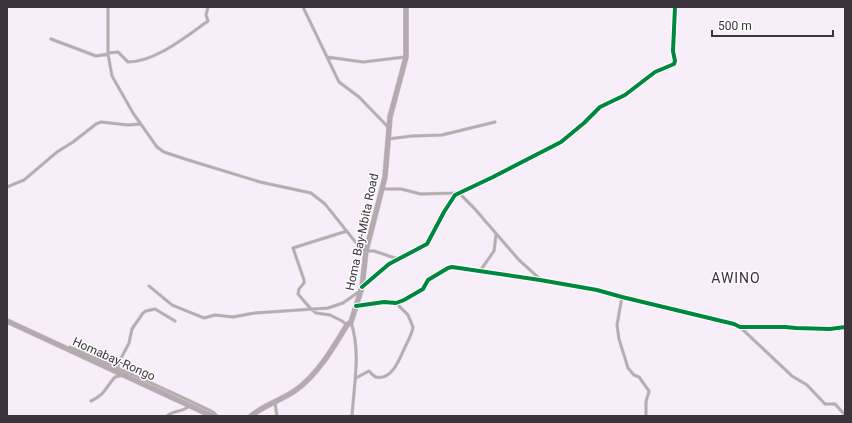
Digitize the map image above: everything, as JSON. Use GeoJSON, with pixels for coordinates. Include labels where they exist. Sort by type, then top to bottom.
{"type":"FeatureCollection","features":[{"type":"Feature","properties":{"kind":"highway","name":"Homa Bay-Mbita Road"},"geometry":{"type":"LineString","coordinates":[[251,416],[296,390],[311,376],[327,357],[349,324],[356,306],[361,288],[366,251],[383,189],[387,162],[388,127],[392,105],[406,57],[406,7]]}},
{"type":"Feature","properties":{"kind":"highway","name":"Homabay-Rongo"},"geometry":{"type":"LineString","coordinates":[[7,320],[121,374],[157,388],[212,416]]}},
{"type":"Feature","properties":{"kind":"street"},"geometry":{"type":"LineString","coordinates":[[108,7],[108,54],[114,81],[140,124],[157,147],[164,152],[260,182],[311,193],[325,204],[361,249],[366,251],[374,251],[399,259]]}},
{"type":"Feature","properties":{"kind":"street"},"geometry":{"type":"LineString","coordinates":[[51,39],[96,56],[118,52],[128,62],[135,62],[156,55],[208,21],[206,15],[208,7]]}},
{"type":"Feature","properties":{"kind":"street"},"geometry":{"type":"LineString","coordinates":[[303,7],[341,84],[359,97],[388,127]]}},
{"type":"Feature","properties":{"kind":"street"},"geometry":{"type":"LineString","coordinates":[[149,286],[172,305],[204,318],[215,315],[233,316],[337,306],[389,264],[427,244],[450,201],[455,195],[561,142],[584,123],[600,107],[625,95],[655,72],[674,64],[675,61],[673,51],[675,7]]}},
{"type":"Feature","properties":{"kind":"street"},"geometry":{"type":"LineString","coordinates":[[327,57],[363,62],[406,57]]}},
{"type":"Feature","properties":{"kind":"street"},"geometry":{"type":"LineString","coordinates":[[7,187],[24,180],[57,152],[73,142],[96,124],[101,122],[128,125],[140,124]]}},
{"type":"Feature","properties":{"kind":"street"},"geometry":{"type":"LineString","coordinates":[[388,140],[412,136],[442,136],[495,122]]}},
{"type":"Feature","properties":{"kind":"street"},"geometry":{"type":"LineString","coordinates":[[383,189],[401,189],[421,194],[460,193],[519,260],[540,280]]}},
{"type":"Feature","properties":{"kind":"street"},"geometry":{"type":"LineString","coordinates":[[347,231],[293,248],[304,280],[298,294],[316,313],[330,315],[349,324],[356,350],[356,378],[352,416]]}},
{"type":"Feature","properties":{"kind":"street"},"geometry":{"type":"LineString","coordinates":[[480,271],[494,251],[496,234]]}},
{"type":"Feature","properties":{"kind":"street"},"geometry":{"type":"LineString","coordinates":[[356,306],[384,302],[396,303],[404,300],[425,288],[428,280],[450,267],[597,290],[734,324],[740,327],[792,376],[807,385],[825,404],[835,404],[845,415]]}},
{"type":"Feature","properties":{"kind":"street"},"geometry":{"type":"LineString","coordinates":[[622,297],[617,331],[628,368],[634,375],[639,377],[649,391],[646,402],[646,416]]}},
{"type":"Feature","properties":{"kind":"street"},"geometry":{"type":"LineString","coordinates":[[356,378],[369,371],[376,377],[387,376],[394,370],[413,327],[408,315],[396,303]]}},
{"type":"Feature","properties":{"kind":"street"},"geometry":{"type":"LineString","coordinates":[[118,368],[119,362],[129,343],[132,329],[143,313],[155,309],[175,321]]}},
{"type":"Feature","properties":{"kind":"street"},"geometry":{"type":"LineString","coordinates":[[740,327],[785,326],[796,328],[830,329],[845,327]]}},
{"type":"Feature","properties":{"kind":"street"},"geometry":{"type":"LineString","coordinates":[[31,331],[118,368],[157,388]]}},
{"type":"Feature","properties":{"kind":"street"},"geometry":{"type":"LineString","coordinates":[[91,401],[103,393],[113,379],[121,374]]}},
{"type":"Feature","properties":{"kind":"street"},"geometry":{"type":"LineString","coordinates":[[275,402],[278,416]]}},
{"type":"Feature","properties":{"kind":"street"},"geometry":{"type":"LineString","coordinates":[[167,416],[175,412],[185,410],[191,404],[213,412],[217,416]]}},
{"type":"Feature","properties":{"kind":"cycle path"},"geometry":{"type":"LineString","coordinates":[[362,287],[389,264],[427,244],[455,195],[561,142],[584,123],[600,107],[625,95],[655,72],[674,64],[675,61],[673,51],[675,7]]}},
{"type":"Feature","properties":{"kind":"cycle path"},"geometry":{"type":"LineString","coordinates":[[356,306],[384,302],[396,303],[404,300],[423,289],[428,280],[452,267],[597,290],[734,324],[740,327],[830,329],[845,327]]}},
{"type":"Feature","properties":{"kind":"district","name":"AWINO"},"geometry":{"type":"Point","coordinates":[736,278]}}]}
